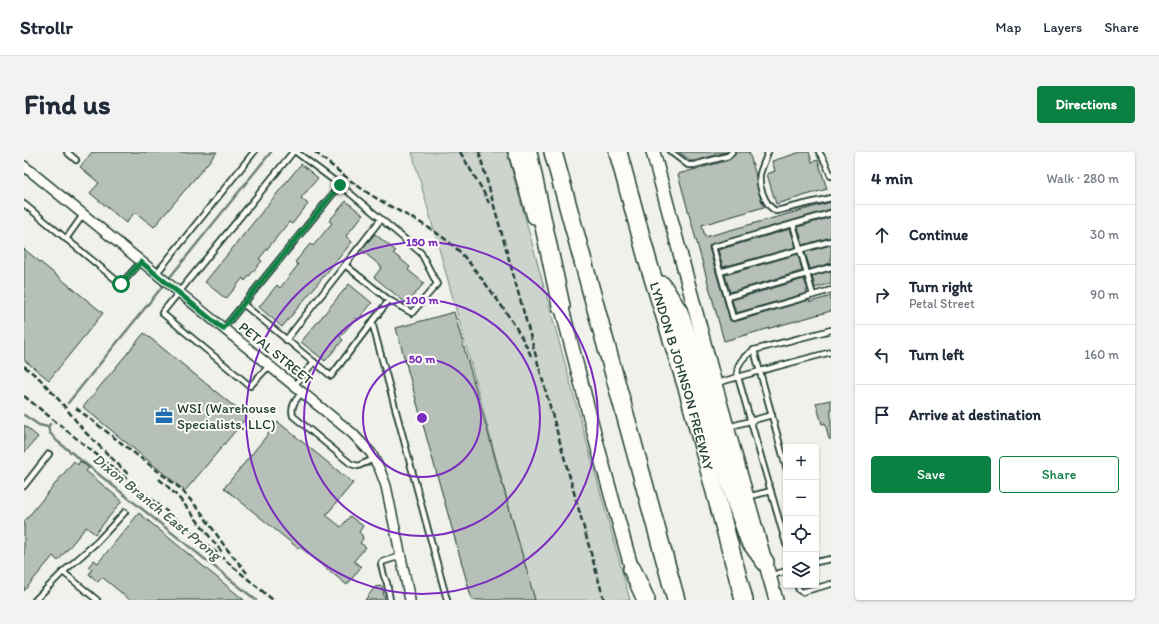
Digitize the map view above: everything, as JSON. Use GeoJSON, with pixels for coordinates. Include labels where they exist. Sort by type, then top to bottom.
{"type":"FeatureCollection","features":[{"type":"Feature","properties":{"kind":"highway"},"geometry":{"type":"LineString","coordinates":[[528,152],[561,306]]}},
{"type":"Feature","properties":{"kind":"highway"},"geometry":{"type":"LineString","coordinates":[[553,152],[676,600]]}},
{"type":"Feature","properties":{"kind":"highway","name":"LYNDON B JOHNSON FREEWAY"},"geometry":{"type":"LineString","coordinates":[[618,152],[648,262],[688,391],[744,600]]}},
{"type":"Feature","properties":{"kind":"highway"},"geometry":{"type":"LineString","coordinates":[[648,262],[678,312],[689,342],[739,513],[749,540],[767,569]]}},
{"type":"Feature","properties":{"kind":"highway"},"geometry":{"type":"LineString","coordinates":[[632,569],[646,600]]}},
{"type":"Feature","properties":{"kind":"main road"},"geometry":{"type":"LineString","coordinates":[[515,152],[561,306],[598,448],[641,600]]}},
{"type":"Feature","properties":{"kind":"main road"},"geometry":{"type":"LineString","coordinates":[[653,152],[715,384],[776,600]]}},
{"type":"Feature","properties":{"kind":"street","name":"PETAL STREET"},"geometry":{"type":"LineString","coordinates":[[24,166],[223,329],[352,432],[371,453],[386,486],[410,600]]}},
{"type":"Feature","properties":{"kind":"lane"},"geometry":{"type":"LineString","coordinates":[[68,152],[76,160]]}},
{"type":"Feature","properties":{"kind":"lane"},"geometry":{"type":"LineString","coordinates":[[156,274],[254,152]]}},
{"type":"Feature","properties":{"kind":"lane"},"geometry":{"type":"LineString","coordinates":[[269,366],[250,386],[162,313],[293,152]]}},
{"type":"Feature","properties":{"kind":"lane"},"geometry":{"type":"LineString","coordinates":[[296,152],[340,185],[421,253],[437,284],[412,313],[389,300],[346,265]]}},
{"type":"Feature","properties":{"kind":"lane"},"geometry":{"type":"LineString","coordinates":[[671,152],[688,165],[694,165],[728,156],[732,152]]}},
{"type":"Feature","properties":{"kind":"lane"},"geometry":{"type":"LineString","coordinates":[[768,152],[760,176],[761,189],[772,209],[776,211],[831,198]]}},
{"type":"Feature","properties":{"kind":"lane"},"geometry":{"type":"LineString","coordinates":[[819,152],[831,176]]}},
{"type":"Feature","properties":{"kind":"lane"},"geometry":{"type":"LineString","coordinates":[[223,329],[340,185]]}},
{"type":"Feature","properties":{"kind":"lane"},"geometry":{"type":"LineString","coordinates":[[24,204],[121,284],[141,262]]}},
{"type":"Feature","properties":{"kind":"lane"},"geometry":{"type":"LineString","coordinates":[[831,213],[713,248],[733,318],[831,290]]}},
{"type":"Feature","properties":{"kind":"lane"},"geometry":{"type":"LineString","coordinates":[[66,239],[83,215]]}},
{"type":"Feature","properties":{"kind":"lane"},"geometry":{"type":"LineString","coordinates":[[286,340],[381,219]]}},
{"type":"Feature","properties":{"kind":"lane"},"geometry":{"type":"LineString","coordinates":[[793,224],[813,295]]}},
{"type":"Feature","properties":{"kind":"lane"},"geometry":{"type":"LineString","coordinates":[[720,272],[831,241]]}},
{"type":"Feature","properties":{"kind":"lane"},"geometry":{"type":"LineString","coordinates":[[727,297],[831,267]]}},
{"type":"Feature","properties":{"kind":"lane"},"geometry":{"type":"LineString","coordinates":[[243,304],[331,376],[389,300]]}},
{"type":"Feature","properties":{"kind":"lane"},"geometry":{"type":"LineString","coordinates":[[372,322],[447,600]]}},
{"type":"Feature","properties":{"kind":"lane"},"geometry":{"type":"LineString","coordinates":[[783,533],[737,371],[741,361],[747,354],[754,350],[831,330]]}},
{"type":"Feature","properties":{"kind":"lane"},"geometry":{"type":"LineString","coordinates":[[754,350],[783,456]]}},
{"type":"Feature","properties":{"kind":"lane"},"geometry":{"type":"LineString","coordinates":[[715,384],[831,352]]}},
{"type":"Feature","properties":{"kind":"lane"},"geometry":{"type":"LineString","coordinates":[[314,362],[298,389],[292,406],[293,416],[351,464],[358,466],[374,459]]}},
{"type":"Feature","properties":{"kind":"lane"},"geometry":{"type":"LineString","coordinates":[[728,427],[772,415]]}},
{"type":"Feature","properties":{"kind":"lane"},"geometry":{"type":"LineString","coordinates":[[24,486],[49,454]]}},
{"type":"Feature","properties":{"kind":"lane"},"geometry":{"type":"LineString","coordinates":[[747,497],[771,491]]}},
{"type":"Feature","properties":{"kind":"lane"},"geometry":{"type":"LineString","coordinates":[[35,600],[63,572],[98,542],[125,512]]}},
{"type":"Feature","properties":{"kind":"lane"},"geometry":{"type":"LineString","coordinates":[[390,600],[387,583],[381,564],[382,562],[401,556]]}},
{"type":"Feature","properties":{"kind":"lane"},"geometry":{"type":"LineString","coordinates":[[819,561],[831,558]]}},
{"type":"Feature","properties":{"kind":"lane"},"geometry":{"type":"LineString","coordinates":[[767,569],[783,571]]}},
{"type":"Feature","properties":{"kind":"lane"},"geometry":{"type":"LineString","coordinates":[[63,572],[97,600]]}},
{"type":"Feature","properties":{"kind":"lane"},"geometry":{"type":"LineString","coordinates":[[819,587],[831,584]]}},
{"type":"Feature","properties":{"kind":"lane"},"geometry":{"type":"LineString","coordinates":[[798,588],[802,592],[816,588]]}},
{"type":"Feature","properties":{"kind":"shaded area"},"geometry":{"type":"Polygon","coordinates":[[[412,152],[507,152],[630,600],[534,600],[456,309],[412,152]]]}},
{"type":"Feature","properties":{"kind":"building"},"geometry":{"type":"Polygon","coordinates":[[[92,152],[217,152],[154,227],[135,212],[126,223],[90,193],[99,183],[80,167],[92,152]]]}},
{"type":"Feature","properties":{"kind":"building"},"geometry":{"type":"Polygon","coordinates":[[[679,152],[727,152],[691,161],[679,152]]]}},
{"type":"Feature","properties":{"kind":"building"},"geometry":{"type":"Polygon","coordinates":[[[736,152],[749,152],[756,176],[758,190],[764,207],[702,225],[705,237],[831,202],[831,209],[710,245],[709,248],[730,320],[734,322],[809,300],[810,302],[831,296],[831,311],[724,341],[678,174],[729,160],[735,155],[736,152]]]}},
{"type":"Feature","properties":{"kind":"building"},"geometry":{"type":"Polygon","coordinates":[[[801,152],[809,152],[812,162],[818,160],[827,189],[776,204],[767,174],[775,171],[772,161],[801,152]]]}},
{"type":"Feature","properties":{"kind":"building"},"geometry":{"type":"Polygon","coordinates":[[[301,164],[318,178],[301,198],[308,204],[292,224],[289,222],[259,259],[262,261],[245,281],[243,278],[226,299],[205,282],[301,164]]]}},
{"type":"Feature","properties":{"kind":"building"},"geometry":{"type":"Polygon","coordinates":[[[346,201],[363,215],[346,236],[352,242],[282,327],[259,307],[277,285],[280,288],[298,265],[295,262],[310,244],[313,246],[332,223],[329,221],[346,201]]]}},
{"type":"Feature","properties":{"kind":"building"},"geometry":{"type":"Polygon","coordinates":[[[831,217],[831,237],[803,245],[798,227],[831,217]]]}},
{"type":"Feature","properties":{"kind":"building"},"geometry":{"type":"Polygon","coordinates":[[[790,229],[796,247],[723,267],[718,250],[790,229]]]}},
{"type":"Feature","properties":{"kind":"building"},"geometry":{"type":"Polygon","coordinates":[[[375,234],[396,251],[393,253],[410,267],[408,270],[424,283],[407,304],[374,277],[382,267],[361,250],[375,234]]]}},
{"type":"Feature","properties":{"kind":"building"},"geometry":{"type":"Polygon","coordinates":[[[831,245],[831,263],[810,269],[805,252],[831,245]]]}},
{"type":"Feature","properties":{"kind":"building"},"geometry":{"type":"Polygon","coordinates":[[[24,249],[103,313],[49,380],[24,360],[24,249]]]}},
{"type":"Feature","properties":{"kind":"building"},"geometry":{"type":"Polygon","coordinates":[[[798,254],[802,271],[730,292],[725,275],[798,254]]]}},
{"type":"Feature","properties":{"kind":"building"},"geometry":{"type":"Polygon","coordinates":[[[831,271],[831,283],[815,288],[812,276],[831,271]]]}},
{"type":"Feature","properties":{"kind":"building"},"geometry":{"type":"Polygon","coordinates":[[[804,279],[808,290],[806,290],[807,293],[736,313],[732,300],[804,279]]]}},
{"type":"Feature","properties":{"kind":"building"},"geometry":{"type":"Polygon","coordinates":[[[349,284],[372,303],[358,320],[356,318],[340,337],[343,340],[325,361],[301,342],[349,284]]]}},
{"type":"Feature","properties":{"kind":"building"},"geometry":{"type":"Polygon","coordinates":[[[454,312],[535,600],[472,600],[396,328],[454,312]]]}},
{"type":"Feature","properties":{"kind":"building"},"geometry":{"type":"Polygon","coordinates":[[[144,333],[247,417],[185,491],[83,407],[144,333]]]}},
{"type":"Feature","properties":{"kind":"building"},"geometry":{"type":"Polygon","coordinates":[[[831,400],[831,439],[829,439],[825,423],[822,424],[816,403],[831,400]]]}},
{"type":"Feature","properties":{"kind":"building"},"geometry":{"type":"Polygon","coordinates":[[[278,422],[353,483],[326,515],[341,527],[350,516],[363,526],[359,532],[363,539],[360,543],[366,547],[354,561],[361,567],[347,585],[300,547],[299,549],[224,488],[278,422]]]}},
{"type":"Feature","properties":{"kind":"building"},"geometry":{"type":"Polygon","coordinates":[[[24,425],[38,437],[24,453],[24,425]]]}},
{"type":"Feature","properties":{"kind":"building"},"geometry":{"type":"Polygon","coordinates":[[[74,461],[78,465],[80,461],[89,468],[86,471],[122,501],[95,534],[86,527],[58,561],[53,556],[24,591],[24,522],[74,461]]]}},
{"type":"Feature","properties":{"kind":"building"},"geometry":{"type":"Polygon","coordinates":[[[139,513],[244,600],[130,600],[102,577],[98,582],[89,574],[92,570],[88,567],[94,560],[98,563],[139,513]]]}},
{"type":"Feature","properties":{"kind":"building"},"geometry":{"type":"Polygon","coordinates":[[[382,586],[385,600],[365,600],[375,587],[382,586]]]}},
{"type":"Feature","properties":{"kind":"waterway","name":"Dixon Branch East Prong"},"geometry":{"type":"LineString","coordinates":[[170,277],[271,152]]}},
{"type":"Feature","properties":{"kind":"waterway","name":"Dixon Branch East Prong"},"geometry":{"type":"LineString","coordinates":[[68,403],[162,287]]}},
{"type":"Feature","properties":{"kind":"waterway","name":"Dixon Branch East Prong"},"geometry":{"type":"LineString","coordinates":[[24,415],[39,425],[48,427]]}},
{"type":"Feature","properties":{"kind":"waterway","name":"Dixon Branch East Prong"},"geometry":{"type":"LineString","coordinates":[[50,424],[48,427],[50,433],[57,441],[256,600]]}},
{"type":"Feature","properties":{"kind":"railway"},"geometry":{"type":"LineString","coordinates":[[315,152],[364,190],[429,228],[456,248],[464,256],[505,310],[532,358]]}},
{"type":"Feature","properties":{"kind":"railway"},"geometry":{"type":"LineString","coordinates":[[460,152],[489,203]]}},
{"type":"Feature","properties":{"kind":"railway"},"geometry":{"type":"LineString","coordinates":[[479,152],[604,600]]}},
{"type":"Feature","properties":{"kind":"railway"},"geometry":{"type":"LineString","coordinates":[[24,366],[40,379],[85,432],[129,475]]}},
{"type":"Feature","properties":{"kind":"railway"},"geometry":{"type":"LineString","coordinates":[[24,396],[170,514],[273,600]]}},
{"type":"Feature","properties":{"kind":"railway"},"geometry":{"type":"LineString","coordinates":[[76,408],[181,489],[201,512],[226,548],[247,573]]}},
{"type":"Feature","properties":{"kind":"railway"},"geometry":{"type":"LineString","coordinates":[[159,479],[185,505],[223,553]]}},
{"type":"Feature","properties":{"kind":"place","name":"WSI (Warehouse Specialists, LLC)"},"geometry":{"type":"Point","coordinates":[164,416]}},
{"type":"Feature","properties":{"kind":"route"},"geometry":{"type":"LineString","coordinates":[[121,284],[141,262],[223,329],[340,185]]}}]}
